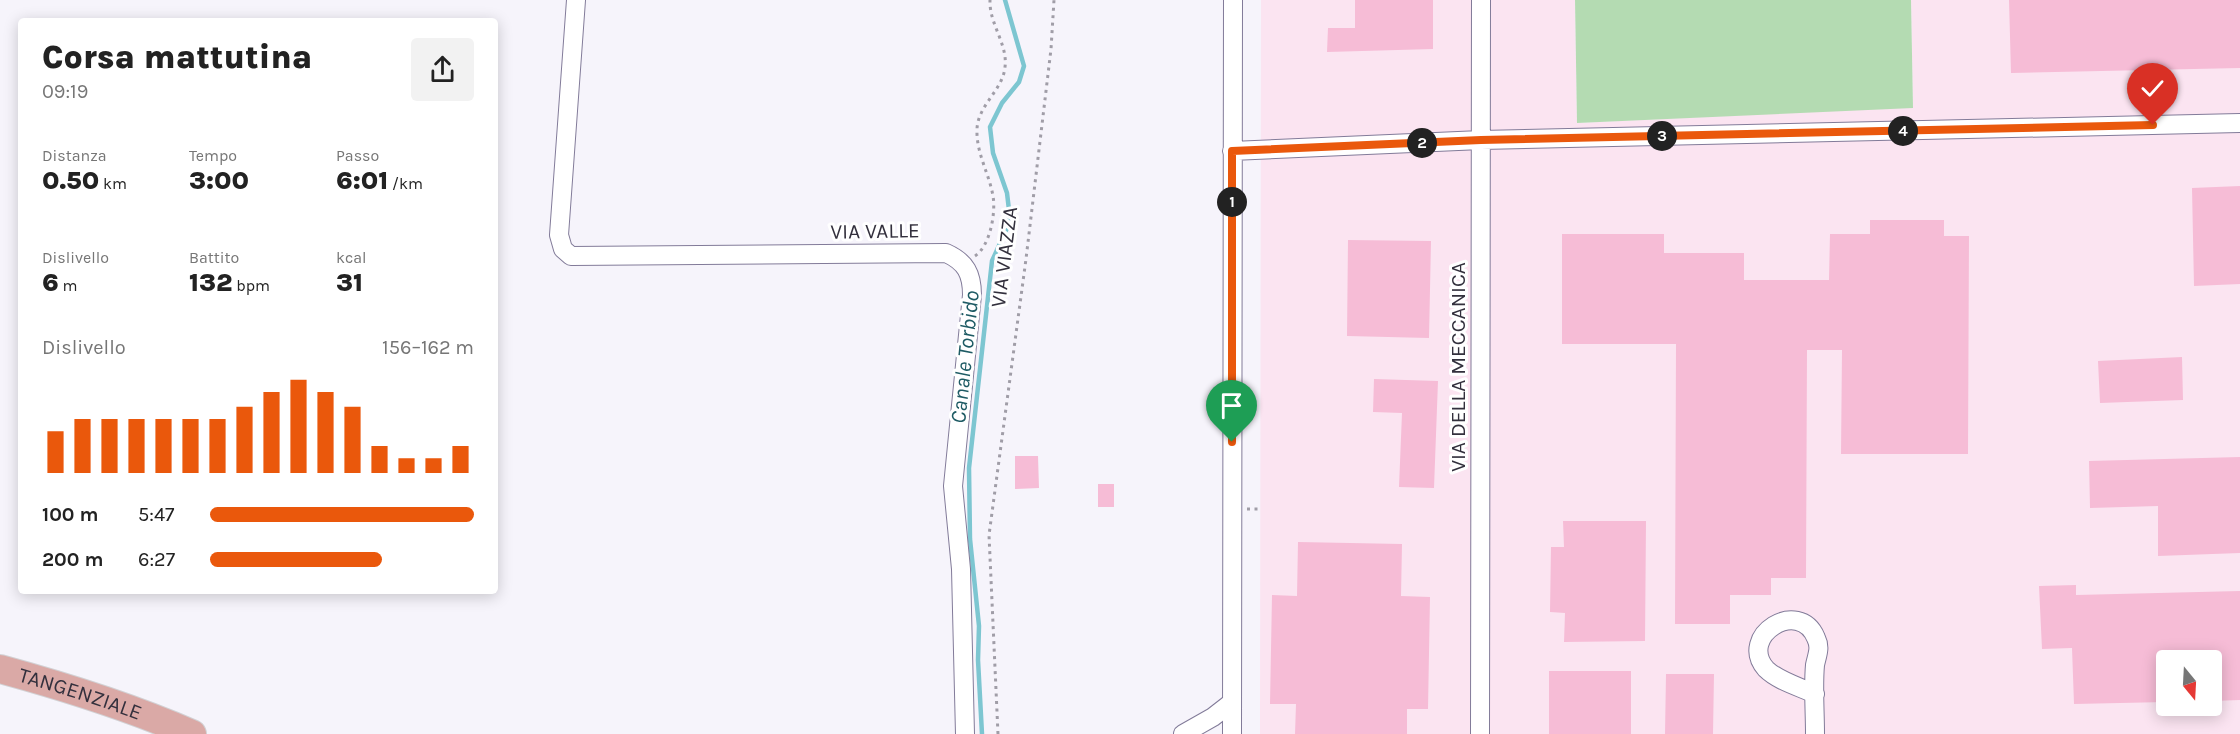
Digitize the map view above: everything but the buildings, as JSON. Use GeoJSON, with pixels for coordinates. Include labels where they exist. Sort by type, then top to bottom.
{"type":"FeatureCollection","features":[{"type":"Feature","properties":{"kind":"main road","name":"TANGENZIALE"},"geometry":{"type":"LineString","coordinates":[[0,669],[124,707],[192,734]]}},
{"type":"Feature","properties":{"kind":"street","name":"VIA VALLE"},"geometry":{"type":"LineString","coordinates":[[576,0],[559,235],[563,249],[571,255],[946,252],[958,258]]}},
{"type":"Feature","properties":{"kind":"street"},"geometry":{"type":"LineString","coordinates":[[1232,734],[1233,0]]}},
{"type":"Feature","properties":{"kind":"street","name":"VIA DELLA MECCANICA"},"geometry":{"type":"LineString","coordinates":[[1480,734],[1481,0]]}},
{"type":"Feature","properties":{"kind":"street"},"geometry":{"type":"LineString","coordinates":[[1232,151],[1481,140],[2240,123]]}},
{"type":"Feature","properties":{"kind":"street"},"geometry":{"type":"LineString","coordinates":[[958,258],[968,269],[972,281],[953,486],[961,569],[965,734]]}},
{"type":"Feature","properties":{"kind":"street"},"geometry":{"type":"LineString","coordinates":[[1815,694],[1815,734]]}},
{"type":"Feature","properties":{"kind":"street"},"geometry":{"type":"LineString","coordinates":[[1183,734],[1213,717],[1231,702]]}},
{"type":"Feature","properties":{"kind":"path"},"geometry":{"type":"LineString","coordinates":[[958,258],[980,253],[988,237],[993,212],[993,196],[981,163],[977,128],[982,109],[1003,79],[1005,66],[1005,53],[991,16],[990,0]]}},
{"type":"Feature","properties":{"kind":"path","name":"VIA VIAZZA"},"geometry":{"type":"LineString","coordinates":[[998,734],[989,535],[1026,259],[1051,49],[1054,0]]}},
{"type":"Feature","properties":{"kind":"shaded area"},"geometry":{"type":"Polygon","coordinates":[[[1261,0],[1575,0],[1577,123],[1913,107],[1911,0],[2240,0],[2240,734],[1260,734],[1261,0]]]}},
{"type":"Feature","properties":{"kind":"green space"},"geometry":{"type":"Polygon","coordinates":[[[1575,0],[1911,0],[1913,108],[1577,123],[1575,0]]]}},
{"type":"Feature","properties":{"kind":"waterway","name":"Canale Torbido"},"geometry":{"type":"LineString","coordinates":[[982,734],[978,660],[979,626],[970,539],[969,468],[992,261],[1007,228],[1009,210],[1007,193],[993,153],[990,127],[1002,103],[1019,82],[1024,66],[1005,0]]}},
{"type":"Feature","properties":{"kind":"route"},"geometry":{"type":"LineString","coordinates":[[1232,442],[1232,151],[1481,140],[2153,125]]}}]}
